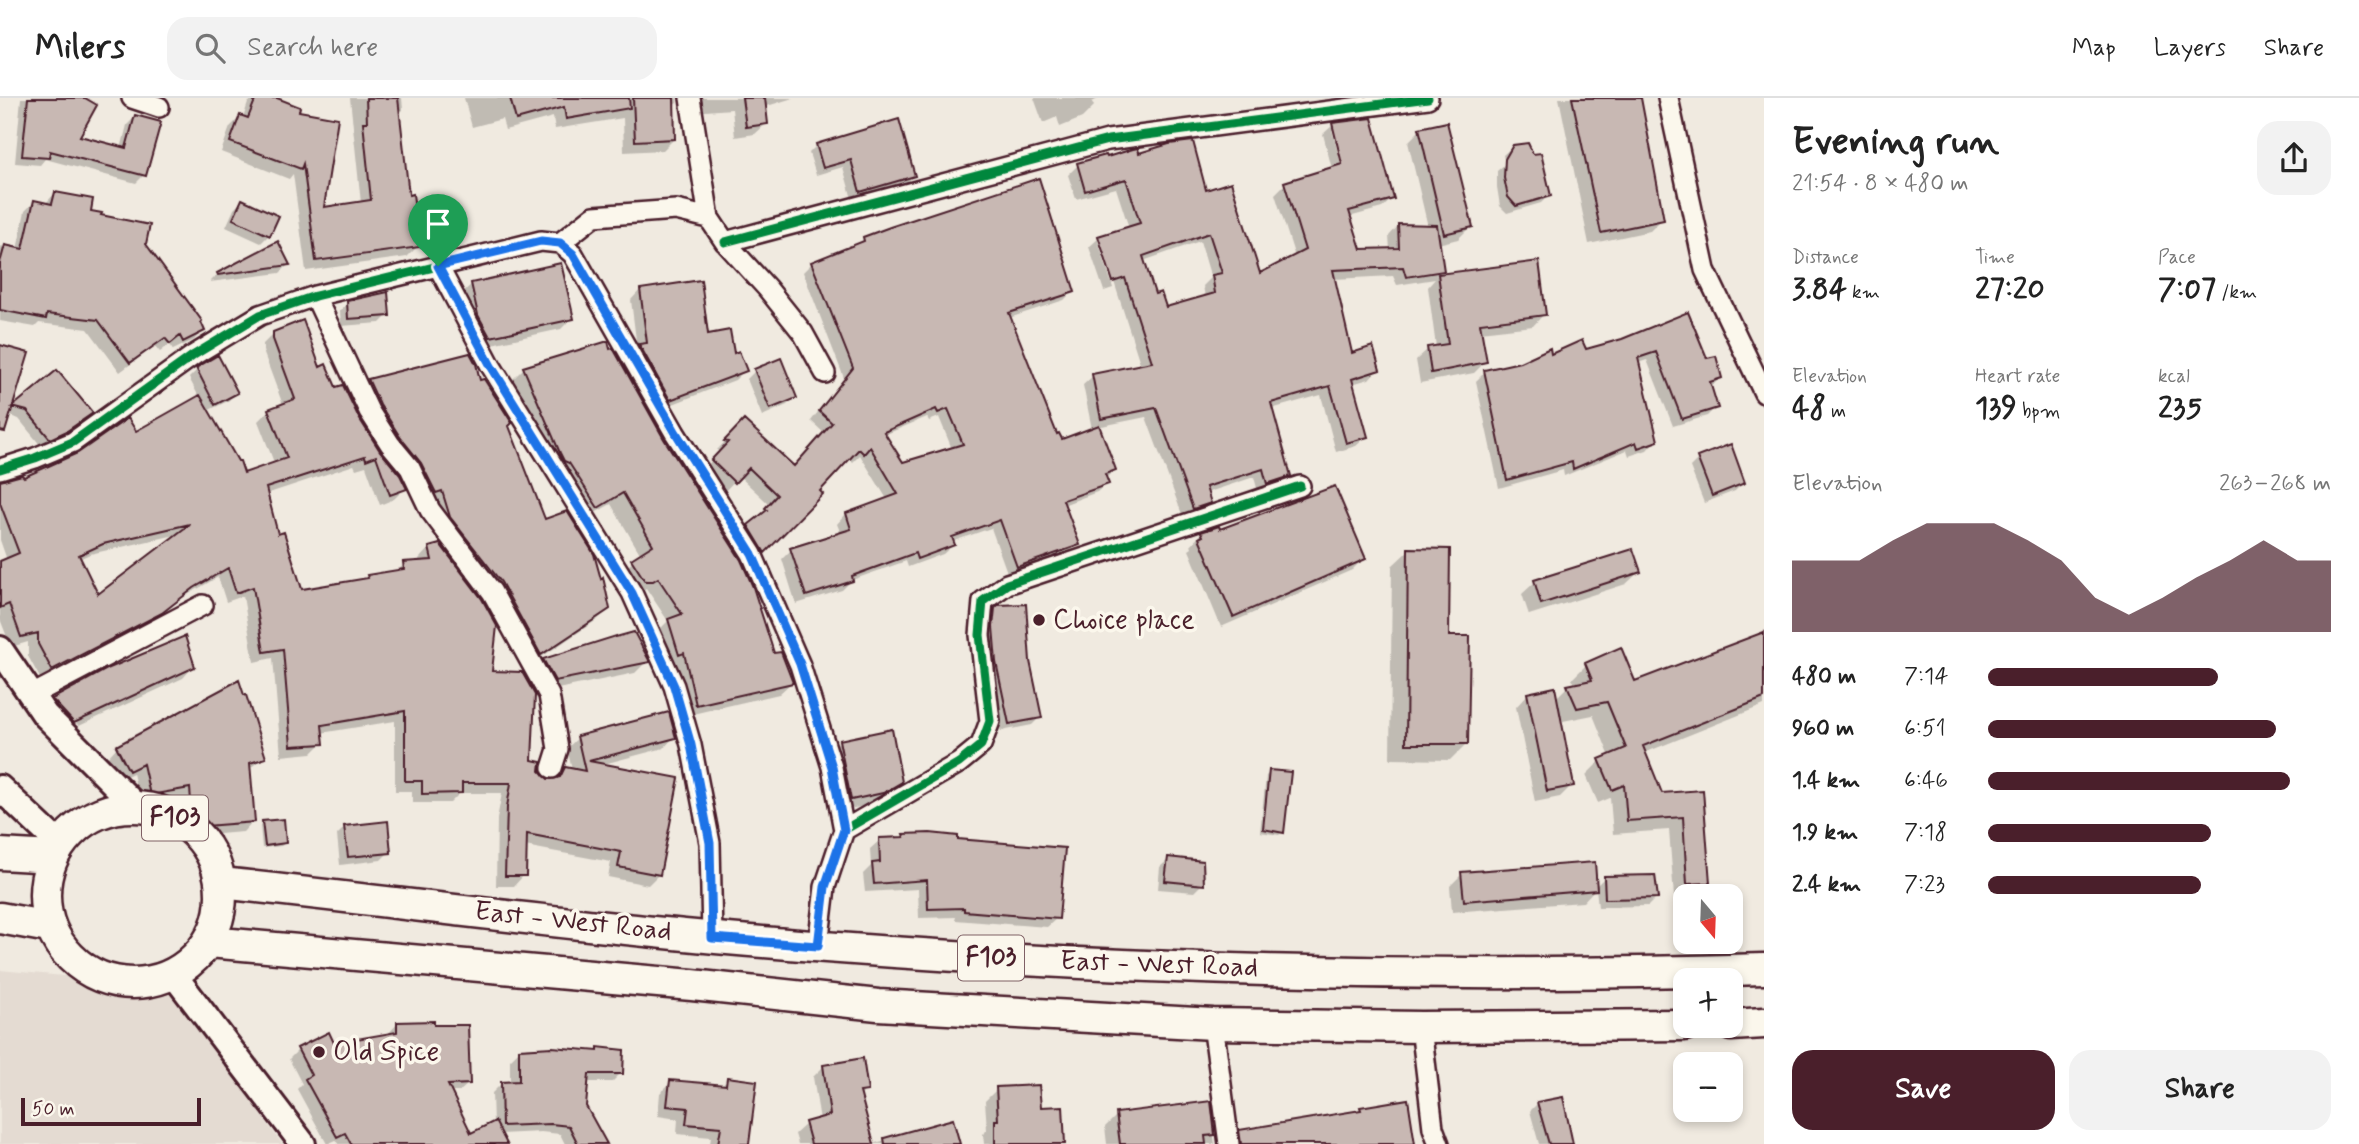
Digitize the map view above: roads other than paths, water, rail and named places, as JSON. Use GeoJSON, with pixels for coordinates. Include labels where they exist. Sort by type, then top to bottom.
{"type":"FeatureCollection","features":[{"type":"Feature","properties":{"kind":"main road","name":"F103"},"geometry":{"type":"LineString","coordinates":[[137,807],[167,813],[193,830],[212,854],[221,883],[220,914],[209,942],[194,961],[174,975],[138,984],[100,979],[69,958],[49,927],[44,904],[45,880],[56,851],[80,824],[107,811],[137,807]]}},
{"type":"Feature","properties":{"kind":"main road"},"geometry":{"type":"LineString","coordinates":[[0,854],[56,851]]}},
{"type":"Feature","properties":{"kind":"main road","name":"East - West Road"},"geometry":{"type":"LineString","coordinates":[[221,883],[712,938],[942,956],[1234,970],[1434,973],[1764,969]]}},
{"type":"Feature","properties":{"kind":"main road"},"geometry":{"type":"LineString","coordinates":[[0,918],[49,927]]}},
{"type":"Feature","properties":{"kind":"main road","name":"East - West Road"},"geometry":{"type":"LineString","coordinates":[[209,942],[692,985],[878,1005],[1213,1024],[1421,1027],[1673,1025]]}},
{"type":"Feature","properties":{"kind":"main road"},"geometry":{"type":"LineString","coordinates":[[1743,1024],[1764,1023]]}},
{"type":"Feature","properties":{"kind":"street"},"geometry":{"type":"LineString","coordinates":[[132,98],[159,107]]}},
{"type":"Feature","properties":{"kind":"street"},"geometry":{"type":"LineString","coordinates":[[690,98],[709,218],[725,242],[803,333],[825,373]]}},
{"type":"Feature","properties":{"kind":"street"},"geometry":{"type":"LineString","coordinates":[[725,242],[1108,140],[1428,98]]}},
{"type":"Feature","properties":{"kind":"street"},"geometry":{"type":"LineString","coordinates":[[1668,98],[1705,270],[1764,393]]}},
{"type":"Feature","properties":{"kind":"street"},"geometry":{"type":"LineString","coordinates":[[560,243],[594,216],[676,210],[709,218]]}},
{"type":"Feature","properties":{"kind":"street"},"geometry":{"type":"LineString","coordinates":[[0,469],[73,442],[194,355],[260,315],[315,296],[541,241],[560,243],[573,254],[676,433],[752,554],[800,664],[832,767],[844,830],[825,887],[818,946]]}},
{"type":"Feature","properties":{"kind":"street"},"geometry":{"type":"LineString","coordinates":[[438,266],[491,366],[632,593],[674,686],[691,745],[710,843],[712,938]]}},
{"type":"Feature","properties":{"kind":"street"},"geometry":{"type":"LineString","coordinates":[[315,296],[369,411],[390,444],[410,468],[430,510],[492,592],[549,695],[558,750],[552,768]]}},
{"type":"Feature","properties":{"kind":"street"},"geometry":{"type":"LineString","coordinates":[[844,830],[959,763],[981,745],[990,721],[980,635],[983,601],[1007,584],[1300,486]]}},
{"type":"Feature","properties":{"kind":"street"},"geometry":{"type":"LineString","coordinates":[[32,695],[204,605]]}},
{"type":"Feature","properties":{"kind":"street"},"geometry":{"type":"LineString","coordinates":[[0,649],[45,715],[137,807]]}},
{"type":"Feature","properties":{"kind":"street"},"geometry":{"type":"LineString","coordinates":[[0,788],[56,851]]}},
{"type":"Feature","properties":{"kind":"street"},"geometry":{"type":"LineString","coordinates":[[174,975],[303,1144]]}},
{"type":"Feature","properties":{"kind":"street"},"geometry":{"type":"LineString","coordinates":[[1213,1024],[1229,1144]]}},
{"type":"Feature","properties":{"kind":"street"},"geometry":{"type":"LineString","coordinates":[[1421,1027],[1433,1128],[1439,1144]]}},
{"type":"Feature","properties":{"kind":"place","name":"Choice place"},"geometry":{"type":"Point","coordinates":[1039,620]}},
{"type":"Feature","properties":{"kind":"place","name":"Old Spice"},"geometry":{"type":"Point","coordinates":[319,1052]}}]}
